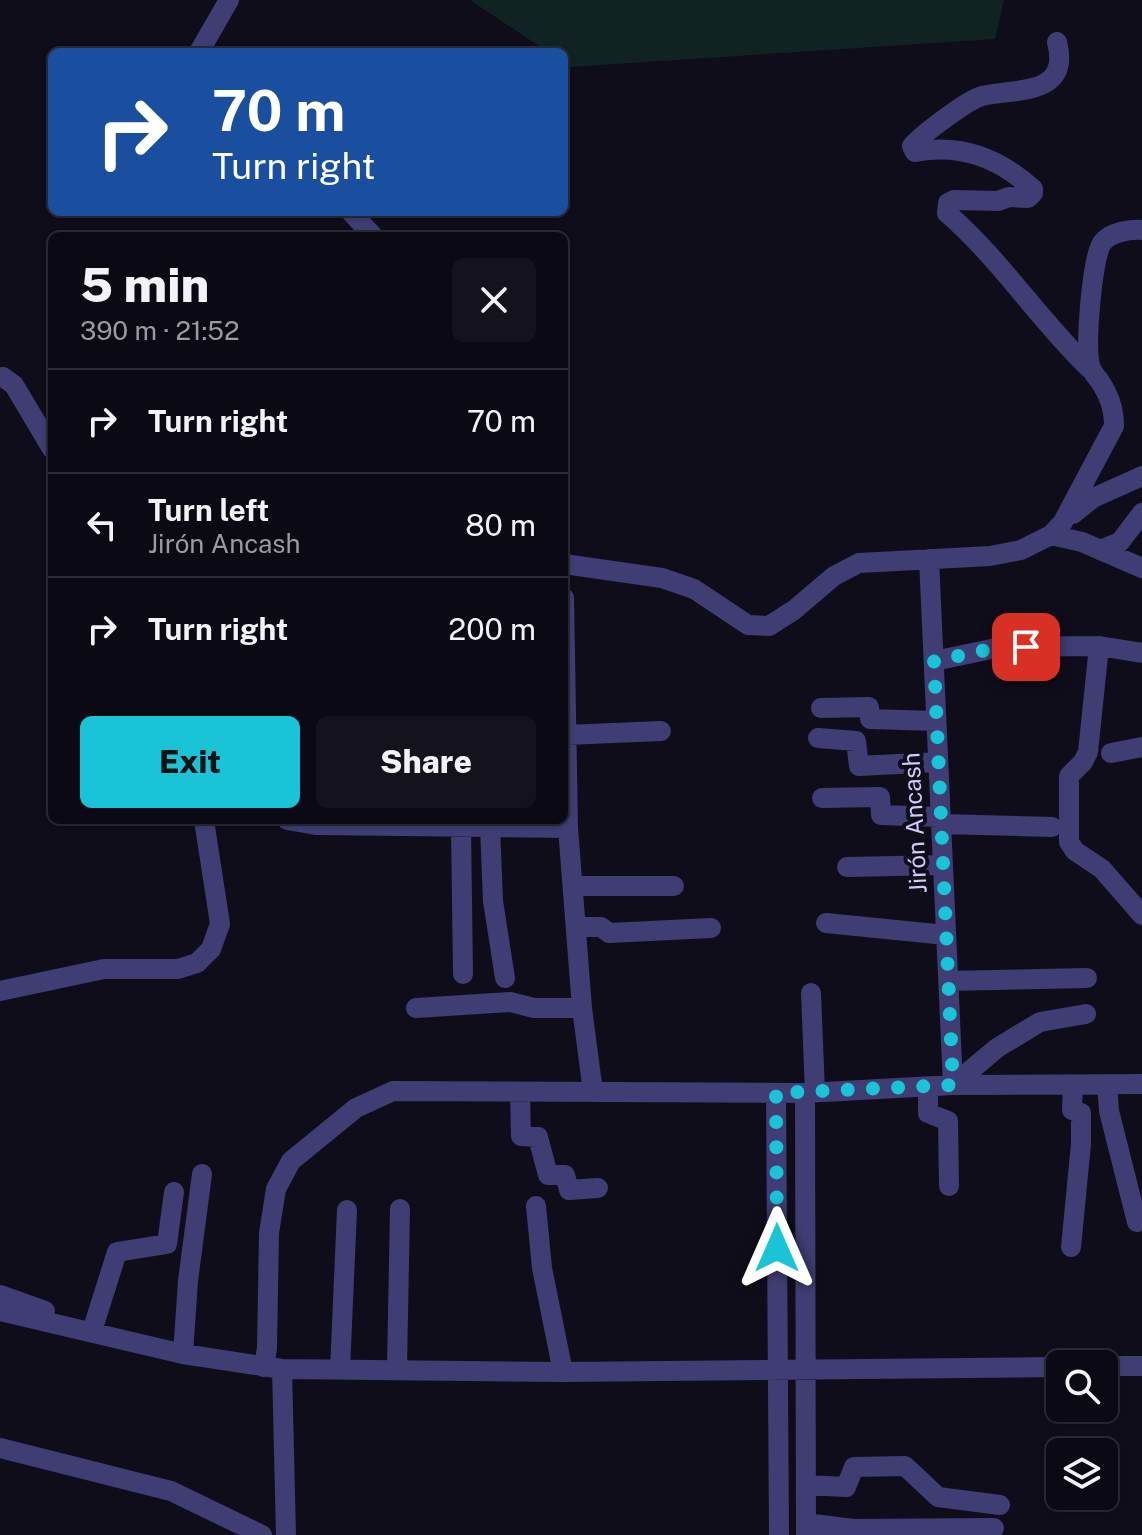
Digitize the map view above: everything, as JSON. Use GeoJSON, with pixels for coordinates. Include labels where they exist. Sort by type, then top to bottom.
{"type":"FeatureCollection","features":[{"type":"Feature","properties":{"kind":"street"},"geometry":{"type":"LineString","coordinates":[[201,48],[229,0]]}},
{"type":"Feature","properties":{"kind":"street"},"geometry":{"type":"LineString","coordinates":[[1057,42],[1060,54],[1056,71],[1042,86],[980,96],[925,133],[912,146],[915,152],[941,148],[978,154],[1003,167],[1033,189],[1028,198],[954,200],[948,203],[947,213],[992,255],[1090,369],[1109,397],[1114,426],[1057,528]]}},
{"type":"Feature","properties":{"kind":"street"},"geometry":{"type":"LineString","coordinates":[[355,216],[369,232]]}},
{"type":"Feature","properties":{"kind":"street"},"geometry":{"type":"LineString","coordinates":[[1090,369],[1088,324],[1100,246],[1106,239],[1120,233],[1142,230]]}},
{"type":"Feature","properties":{"kind":"street"},"geometry":{"type":"LineString","coordinates":[[3,377],[14,385],[48,442]]}},
{"type":"Feature","properties":{"kind":"street"},"geometry":{"type":"LineString","coordinates":[[568,565],[662,578],[694,589],[748,625],[769,626],[794,610],[834,576],[859,563],[990,556],[1021,550],[1057,528],[1093,498],[1142,476]]}},
{"type":"Feature","properties":{"kind":"street"},"geometry":{"type":"LineString","coordinates":[[1100,550],[1120,542],[1142,513]]}},
{"type":"Feature","properties":{"kind":"street"},"geometry":{"type":"LineString","coordinates":[[1057,528],[1142,568]]}},
{"type":"Feature","properties":{"kind":"street","name":"Jirón Ancash"},"geometry":{"type":"LineString","coordinates":[[929,559],[953,1085]]}},
{"type":"Feature","properties":{"kind":"street"},"geometry":{"type":"LineString","coordinates":[[934,661],[1001,647],[1099,646],[1142,653]]}},
{"type":"Feature","properties":{"kind":"street"},"geometry":{"type":"LineString","coordinates":[[1099,646],[1088,752],[1069,776],[1069,842],[1075,851],[1102,869],[1142,915]]}},
{"type":"Feature","properties":{"kind":"street"},"geometry":{"type":"LineString","coordinates":[[821,708],[869,707],[870,719],[936,721]]}},
{"type":"Feature","properties":{"kind":"street"},"geometry":{"type":"LineString","coordinates":[[568,735],[661,731]]}},
{"type":"Feature","properties":{"kind":"street"},"geometry":{"type":"LineString","coordinates":[[818,738],[856,741],[859,766],[938,762]]}},
{"type":"Feature","properties":{"kind":"street"},"geometry":{"type":"LineString","coordinates":[[1111,753],[1142,747]]}},
{"type":"Feature","properties":{"kind":"street"},"geometry":{"type":"LineString","coordinates":[[822,798],[880,797],[881,815],[1052,827]]}},
{"type":"Feature","properties":{"kind":"street"},"geometry":{"type":"LineString","coordinates":[[0,991],[104,969],[178,969],[197,963],[211,949],[220,924],[205,824]]}},
{"type":"Feature","properties":{"kind":"street"},"geometry":{"type":"LineString","coordinates":[[420,824],[568,828]]}},
{"type":"Feature","properties":{"kind":"street"},"geometry":{"type":"LineString","coordinates":[[568,824],[582,1008],[593,1092]]}},
{"type":"Feature","properties":{"kind":"street"},"geometry":{"type":"LineString","coordinates":[[493,825],[493,901],[505,978]]}},
{"type":"Feature","properties":{"kind":"street"},"geometry":{"type":"LineString","coordinates":[[461,827],[463,974]]}},
{"type":"Feature","properties":{"kind":"street"},"geometry":{"type":"LineString","coordinates":[[847,867],[943,865]]}},
{"type":"Feature","properties":{"kind":"street"},"geometry":{"type":"LineString","coordinates":[[573,886],[674,886]]}},
{"type":"Feature","properties":{"kind":"street"},"geometry":{"type":"LineString","coordinates":[[826,923],[946,935]]}},
{"type":"Feature","properties":{"kind":"street"},"geometry":{"type":"LineString","coordinates":[[576,927],[601,927],[609,933],[711,928]]}},
{"type":"Feature","properties":{"kind":"street"},"geometry":{"type":"LineString","coordinates":[[948,981],[1087,978]]}},
{"type":"Feature","properties":{"kind":"street"},"geometry":{"type":"LineString","coordinates":[[811,993],[805,1371],[806,1529],[994,1528]]}},
{"type":"Feature","properties":{"kind":"street"},"geometry":{"type":"LineString","coordinates":[[416,1008],[510,1002],[534,1008],[582,1008]]}},
{"type":"Feature","properties":{"kind":"street"},"geometry":{"type":"LineString","coordinates":[[953,1085],[997,1048],[1040,1022],[1086,1014]]}},
{"type":"Feature","properties":{"kind":"street"},"geometry":{"type":"LineString","coordinates":[[1107,1084],[1109,1111],[1137,1222]]}},
{"type":"Feature","properties":{"kind":"street"},"geometry":{"type":"LineString","coordinates":[[286,1535],[273,1368],[267,1348],[269,1233],[276,1189],[291,1161],[356,1108],[393,1091],[810,1093],[953,1085],[1142,1084]]}},
{"type":"Feature","properties":{"kind":"street"},"geometry":{"type":"LineString","coordinates":[[1071,1247],[1081,1144],[1081,1113],[1072,1110],[1073,1085]]}},
{"type":"Feature","properties":{"kind":"street"},"geometry":{"type":"LineString","coordinates":[[928,1087],[928,1113],[948,1121],[949,1186]]}},
{"type":"Feature","properties":{"kind":"street"},"geometry":{"type":"LineString","coordinates":[[520,1092],[521,1136],[538,1137],[548,1175],[565,1175],[569,1190],[598,1188]]}},
{"type":"Feature","properties":{"kind":"street"},"geometry":{"type":"LineString","coordinates":[[776,1093],[779,1535]]}},
{"type":"Feature","properties":{"kind":"street"},"geometry":{"type":"LineString","coordinates":[[183,1354],[188,1281],[202,1174]]}},
{"type":"Feature","properties":{"kind":"street"},"geometry":{"type":"LineString","coordinates":[[93,1328],[117,1252],[167,1244],[174,1192]]}},
{"type":"Feature","properties":{"kind":"street"},"geometry":{"type":"LineString","coordinates":[[536,1206],[542,1268],[563,1372]]}},
{"type":"Feature","properties":{"kind":"street"},"geometry":{"type":"LineString","coordinates":[[397,1368],[400,1209]]}},
{"type":"Feature","properties":{"kind":"street"},"geometry":{"type":"LineString","coordinates":[[340,1370],[347,1210]]}},
{"type":"Feature","properties":{"kind":"street"},"geometry":{"type":"LineString","coordinates":[[0,1295],[143,1346]]}},
{"type":"Feature","properties":{"kind":"street"},"geometry":{"type":"LineString","coordinates":[[0,1311],[143,1346],[273,1368],[563,1372],[1046,1367]]}},
{"type":"Feature","properties":{"kind":"street"},"geometry":{"type":"LineString","coordinates":[[1118,1366],[1142,1366]]}},
{"type":"Feature","properties":{"kind":"street"},"geometry":{"type":"LineString","coordinates":[[0,1448],[171,1491],[262,1535]]}},
{"type":"Feature","properties":{"kind":"street"},"geometry":{"type":"LineString","coordinates":[[806,1485],[846,1487],[854,1467],[905,1466],[938,1497],[1000,1505]]}},
{"type":"Feature","properties":{"kind":"green space"},"geometry":{"type":"Polygon","coordinates":[[[470,0],[1004,0],[995,39],[570,67],[568,48],[542,48],[470,0]]]}},
{"type":"Feature","properties":{"kind":"route"},"geometry":{"type":"LineString","coordinates":[[777,1248],[776,1093],[953,1085],[934,661],[1001,647],[1026,647]]}}]}
